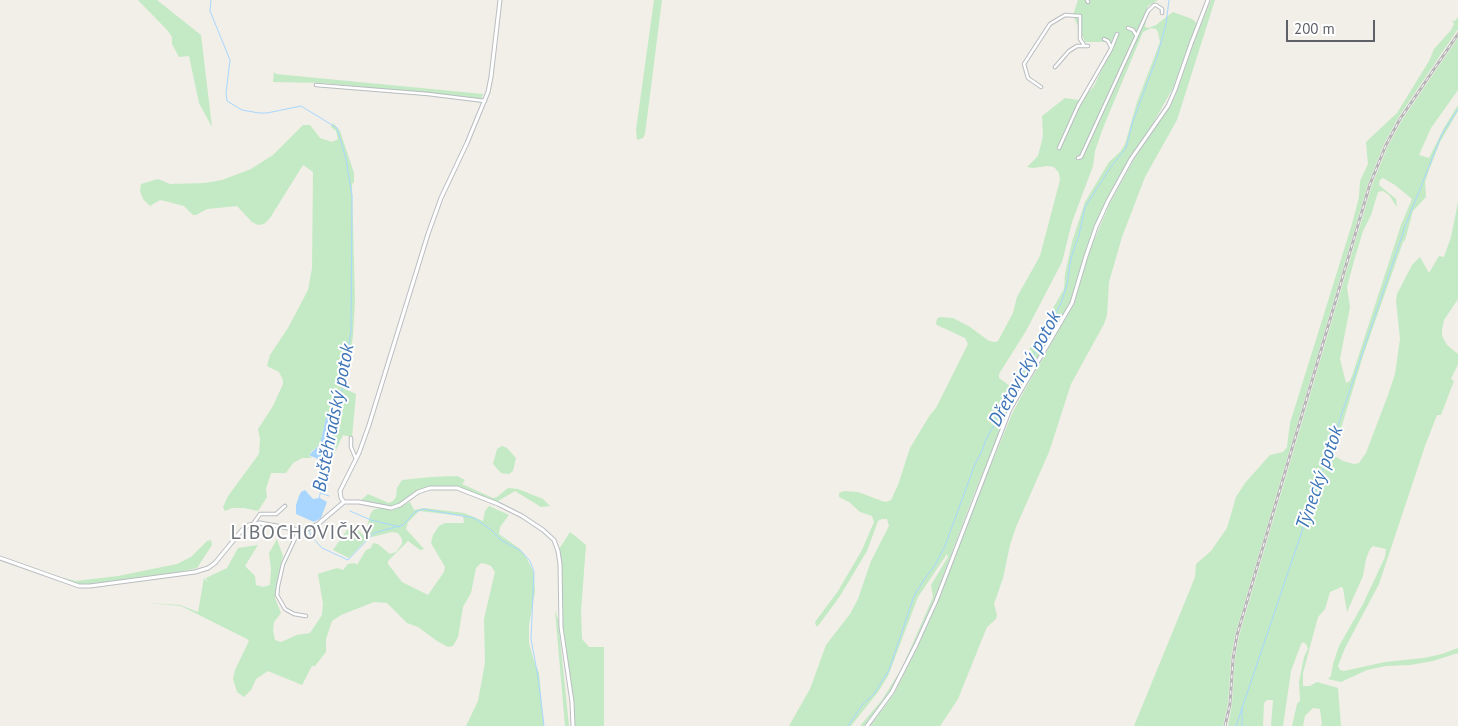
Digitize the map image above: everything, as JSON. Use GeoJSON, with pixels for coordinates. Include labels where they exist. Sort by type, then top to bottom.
{"type":"FeatureCollection","features":[{"type":"Feature","properties":{"kind":"street"},"geometry":{"type":"LineString","coordinates":[[344,502],[340,491],[356,459],[369,425],[428,234],[441,198],[484,102],[491,77],[500,0]]}},
{"type":"Feature","properties":{"kind":"street"},"geometry":{"type":"LineString","coordinates":[[867,726],[892,692],[916,645],[936,601],[1010,409],[1072,303],[1096,227],[1108,202],[1131,159],[1168,106],[1208,0]]}},
{"type":"Feature","properties":{"kind":"street"},"geometry":{"type":"LineString","coordinates":[[1078,158],[1081,157],[1151,7],[1154,5],[1159,6],[1162,9],[1162,13]]}},
{"type":"Feature","properties":{"kind":"street"},"geometry":{"type":"LineString","coordinates":[[1041,87],[1028,78],[1024,64],[1050,24],[1065,15],[1080,16],[1080,39],[1084,46]]}},
{"type":"Feature","properties":{"kind":"street"},"geometry":{"type":"LineString","coordinates":[[1128,28],[1135,32],[1137,36]]}},
{"type":"Feature","properties":{"kind":"street"},"geometry":{"type":"LineString","coordinates":[[1059,148],[1078,106],[1111,49],[1116,34]]}},
{"type":"Feature","properties":{"kind":"street"},"geometry":{"type":"LineString","coordinates":[[1104,39],[1110,43],[1111,49]]}},
{"type":"Feature","properties":{"kind":"street"},"geometry":{"type":"LineString","coordinates":[[1054,67],[1069,50],[1076,46],[1088,46]]}},
{"type":"Feature","properties":{"kind":"street"},"geometry":{"type":"LineString","coordinates":[[316,85],[428,94],[484,102]]}},
{"type":"Feature","properties":{"kind":"street"},"geometry":{"type":"LineString","coordinates":[[351,438],[351,446],[356,459]]}},
{"type":"Feature","properties":{"kind":"street"},"geometry":{"type":"LineString","coordinates":[[0,558],[78,586],[195,572],[204,570],[212,565],[242,530],[254,524],[271,524],[305,530],[318,524],[344,502],[369,503],[391,508],[400,505],[418,492],[430,488],[457,488],[498,504],[522,516],[554,540],[560,564],[562,627],[572,702],[573,726]]}},
{"type":"Feature","properties":{"kind":"street"},"geometry":{"type":"LineString","coordinates":[[254,524],[260,514],[276,514],[285,506]]}},
{"type":"Feature","properties":{"kind":"street"},"geometry":{"type":"LineString","coordinates":[[299,530],[283,564],[277,595],[285,609],[294,614],[306,616]]}},
{"type":"Feature","properties":{"kind":"green space"},"geometry":{"type":"Polygon","coordinates":[[[138,0],[157,0],[201,35],[212,127],[199,103],[189,56],[179,57],[168,31],[138,0]]]}},
{"type":"Feature","properties":{"kind":"green space"},"geometry":{"type":"Polygon","coordinates":[[[654,0],[662,0],[645,134],[643,138],[637,140],[636,130],[654,0]]]}},
{"type":"Feature","properties":{"kind":"green space"},"geometry":{"type":"Polygon","coordinates":[[[1078,0],[1158,0],[1148,6],[1145,27],[1148,28],[1156,25],[1173,12],[1192,19],[1197,23],[1173,88],[1106,200],[1087,246],[1070,302],[1019,389],[1008,412],[974,494],[934,600],[901,672],[890,691],[864,726],[860,726],[882,700],[902,668],[933,597],[931,585],[948,557],[947,554],[918,597],[888,676],[851,726],[789,726],[810,689],[826,645],[850,614],[858,599],[871,561],[889,526],[887,519],[878,521],[867,551],[840,596],[818,626],[816,626],[815,622],[838,591],[862,550],[874,522],[872,516],[860,512],[849,502],[839,497],[839,493],[844,491],[858,492],[886,502],[891,500],[910,448],[936,408],[968,344],[965,338],[937,325],[937,319],[940,317],[953,318],[970,327],[989,341],[998,341],[1013,313],[1017,297],[1040,256],[1060,180],[1059,173],[1054,167],[1027,167],[1038,156],[1043,136],[1042,116],[1065,98],[1078,100],[1087,94],[1094,86],[1112,48],[1109,42],[1085,42],[1073,15],[1078,0]],[[1151,28],[1143,32],[1103,128],[1095,151],[1093,166],[1072,222],[1062,262],[1026,331],[999,374],[999,378],[1010,386],[1017,382],[1030,348],[1048,327],[1049,315],[1064,289],[1065,274],[1072,242],[1085,202],[1109,162],[1120,152],[1125,144],[1137,102],[1160,42],[1156,29],[1151,28]]]}},
{"type":"Feature","properties":{"kind":"green space"},"geometry":{"type":"Polygon","coordinates":[[[1211,0],[1215,0],[1177,120],[1145,177],[1122,237],[1109,282],[1107,315],[1104,324],[1071,384],[1049,452],[1016,527],[1003,578],[994,604],[997,615],[996,619],[987,627],[958,699],[940,726],[870,726],[894,694],[918,646],[938,602],[978,496],[1012,414],[1074,304],[1091,247],[1110,203],[1133,161],[1175,97],[1211,0]]]}},
{"type":"Feature","properties":{"kind":"green space"},"geometry":{"type":"Polygon","coordinates":[[[1458,17],[1458,29],[1398,118],[1384,144],[1368,184],[1235,635],[1231,658],[1228,703],[1223,726],[1134,726],[1195,577],[1196,564],[1211,551],[1227,528],[1236,497],[1245,483],[1270,455],[1283,452],[1287,447],[1290,423],[1352,224],[1359,197],[1360,181],[1368,164],[1366,142],[1397,113],[1429,61],[1434,49],[1451,30],[1454,24],[1452,20],[1455,21],[1458,17]]]}},
{"type":"Feature","properties":{"kind":"green space"},"geometry":{"type":"Polygon","coordinates":[[[1458,38],[1458,90],[1431,128],[1419,155],[1429,158],[1458,105],[1458,111],[1440,142],[1429,170],[1425,182],[1426,197],[1413,211],[1405,240],[1363,356],[1333,455],[1343,461],[1354,464],[1359,463],[1366,453],[1395,374],[1400,339],[1397,294],[1412,265],[1420,257],[1429,273],[1439,256],[1444,257],[1451,237],[1458,202],[1458,299],[1444,320],[1442,336],[1447,345],[1458,354],[1458,364],[1451,379],[1454,381],[1441,415],[1437,415],[1425,446],[1379,584],[1345,648],[1338,666],[1340,670],[1344,671],[1385,662],[1424,658],[1458,648],[1458,653],[1433,661],[1367,670],[1341,682],[1328,679],[1331,676],[1339,646],[1363,604],[1385,557],[1386,549],[1373,546],[1366,559],[1363,576],[1347,612],[1343,588],[1341,587],[1330,592],[1325,609],[1318,617],[1303,673],[1303,686],[1310,686],[1317,682],[1338,688],[1341,726],[1320,726],[1322,725],[1320,709],[1313,708],[1305,716],[1303,726],[1292,726],[1297,704],[1300,701],[1299,682],[1304,657],[1308,649],[1303,642],[1291,671],[1283,726],[1271,726],[1273,700],[1267,700],[1264,703],[1263,726],[1228,726],[1239,636],[1372,185],[1388,146],[1402,120],[1458,38]],[[1383,178],[1380,180],[1379,185],[1396,199],[1397,207],[1389,195],[1383,191],[1378,192],[1371,215],[1363,231],[1347,287],[1350,307],[1340,359],[1346,383],[1350,381],[1352,376],[1401,225],[1412,199],[1383,178]]]}},
{"type":"Feature","properties":{"kind":"green space"},"geometry":{"type":"Polygon","coordinates":[[[274,72],[276,74],[483,94],[481,99],[323,83],[273,82],[274,72]]]}},
{"type":"Feature","properties":{"kind":"green space"},"geometry":{"type":"Polygon","coordinates":[[[333,123],[340,131],[354,173],[354,182],[352,184],[355,301],[353,336],[345,389],[356,394],[352,437],[343,435],[329,465],[324,462],[332,423],[329,417],[326,418],[320,444],[311,452],[309,456],[311,458],[302,458],[293,463],[286,473],[271,473],[266,489],[267,497],[258,511],[232,508],[225,511],[223,507],[228,496],[259,454],[260,439],[258,429],[273,406],[283,384],[279,372],[267,366],[270,355],[288,328],[308,290],[312,268],[313,172],[303,165],[270,218],[264,224],[258,225],[252,222],[237,206],[207,209],[193,215],[184,206],[160,200],[150,206],[143,199],[140,191],[141,184],[158,179],[170,184],[205,183],[222,180],[251,169],[273,155],[303,125],[310,125],[320,138],[332,142],[338,139],[336,131],[331,127],[333,123]]]}},
{"type":"Feature","properties":{"kind":"green space"},"geometry":{"type":"Polygon","coordinates":[[[502,446],[507,448],[516,458],[513,471],[509,474],[501,473],[493,464],[497,449],[502,446]]]}},
{"type":"Feature","properties":{"kind":"green space"},"geometry":{"type":"Polygon","coordinates":[[[457,476],[465,480],[462,484],[493,498],[508,488],[518,489],[543,499],[550,506],[541,507],[515,491],[498,501],[546,530],[554,540],[543,530],[498,504],[457,488],[443,487],[418,492],[400,505],[391,508],[359,502],[368,494],[389,503],[393,501],[402,480],[457,476]]]}},
{"type":"Feature","properties":{"kind":"green space"},"geometry":{"type":"Polygon","coordinates":[[[410,502],[414,510],[424,508],[464,513],[483,521],[485,511],[489,506],[509,515],[500,527],[499,534],[520,549],[534,573],[535,592],[529,625],[529,643],[539,673],[544,726],[466,726],[478,701],[485,663],[484,619],[495,572],[491,566],[486,564],[481,563],[476,568],[471,593],[463,607],[458,637],[453,646],[448,647],[418,627],[407,623],[387,603],[374,602],[341,615],[332,621],[326,639],[326,652],[315,666],[312,666],[302,685],[268,671],[256,679],[251,690],[244,697],[237,692],[233,679],[235,670],[249,641],[247,639],[181,606],[145,603],[180,605],[198,612],[204,578],[208,582],[206,578],[227,568],[238,548],[258,545],[245,566],[255,576],[256,585],[263,587],[270,585],[269,553],[277,539],[283,556],[275,598],[281,613],[274,622],[275,640],[281,642],[297,635],[310,633],[322,615],[323,604],[318,574],[337,568],[343,570],[348,564],[355,563],[357,565],[366,550],[371,548],[373,543],[378,544],[390,554],[396,552],[402,544],[402,539],[398,533],[392,532],[372,537],[367,528],[373,510],[380,508],[393,510],[410,502]],[[419,511],[408,522],[406,529],[424,549],[420,550],[408,541],[388,561],[388,564],[402,582],[428,595],[444,572],[445,567],[431,543],[433,535],[439,526],[445,523],[464,523],[463,516],[419,511]]]}},
{"type":"Feature","properties":{"kind":"green space"},"geometry":{"type":"Polygon","coordinates":[[[355,527],[367,539],[349,558],[333,550],[347,530],[355,527]]]}},
{"type":"Feature","properties":{"kind":"green space"},"geometry":{"type":"Polygon","coordinates":[[[570,532],[586,545],[581,611],[582,639],[589,647],[604,647],[604,726],[573,726],[572,702],[561,627],[558,551],[570,532]]]}},
{"type":"Feature","properties":{"kind":"green space"},"geometry":{"type":"Polygon","coordinates":[[[211,540],[212,545],[197,568],[88,585],[75,584],[64,580],[64,578],[76,581],[118,576],[177,564],[191,557],[207,541],[211,540]]]}},
{"type":"Feature","properties":{"kind":"green space"},"geometry":{"type":"Polygon","coordinates":[[[555,610],[558,619],[569,726],[565,726],[555,610]]]}},
{"type":"Feature","properties":{"kind":"water"},"geometry":{"type":"Polygon","coordinates":[[[329,417],[332,423],[324,462],[309,455],[320,444],[326,418],[329,417]]]}},
{"type":"Feature","properties":{"kind":"water"},"geometry":{"type":"Polygon","coordinates":[[[305,490],[313,499],[320,498],[327,502],[321,518],[314,522],[296,514],[299,496],[305,490]]]}},
{"type":"Feature","properties":{"kind":"waterway","name":"Buštěhradský potok"},"geometry":{"type":"LineString","coordinates":[[211,0],[210,11],[230,60],[226,93],[227,101],[242,110],[259,113],[301,106],[337,128],[346,159],[352,196],[351,331],[342,390],[319,499]]}},
{"type":"Feature","properties":{"kind":"waterway","name":"Dřetovický potok"},"geometry":{"type":"LineString","coordinates":[[848,726],[862,705],[874,694],[889,670],[914,596],[935,565],[945,546],[975,464],[995,424],[998,410],[1038,348],[1061,303],[1085,207],[1110,168],[1126,148],[1133,121],[1157,57],[1166,24],[1169,0]]}},
{"type":"Feature","properties":{"kind":"waterway","name":"Týnecký potok"},"geometry":{"type":"LineString","coordinates":[[1404,229],[1442,134],[1458,109]]}},
{"type":"Feature","properties":{"kind":"waterway","name":"Týnecký potok"},"geometry":{"type":"LineString","coordinates":[[1236,726],[1404,230]]}},
{"type":"Feature","properties":{"kind":"waterway"},"geometry":{"type":"LineString","coordinates":[[321,493],[329,496]]}},
{"type":"Feature","properties":{"kind":"waterway","name":"Buštěhradský potok"},"geometry":{"type":"LineString","coordinates":[[309,530],[311,536],[322,548],[348,560],[374,533],[403,525],[415,512],[423,509],[474,518],[490,529],[501,540],[521,551],[530,561],[534,572],[531,639],[544,726]]}},
{"type":"Feature","properties":{"kind":"waterway"},"geometry":{"type":"LineString","coordinates":[[350,511],[371,520],[400,527]]}},
{"type":"Feature","properties":{"kind":"waterway","name":"Týnecký potok"},"geometry":{"type":"LineString","coordinates":[[1242,707],[1242,726]]}},
{"type":"Feature","properties":{"kind":"railway"},"geometry":{"type":"LineString","coordinates":[[1225,726],[1230,704],[1233,659],[1237,635],[1370,184],[1386,145],[1400,119],[1458,34]]}},
{"type":"Feature","properties":{"kind":"district","name":"LIBOCHOVIČKY"},"geometry":{"type":"Point","coordinates":[302,533]}}]}
